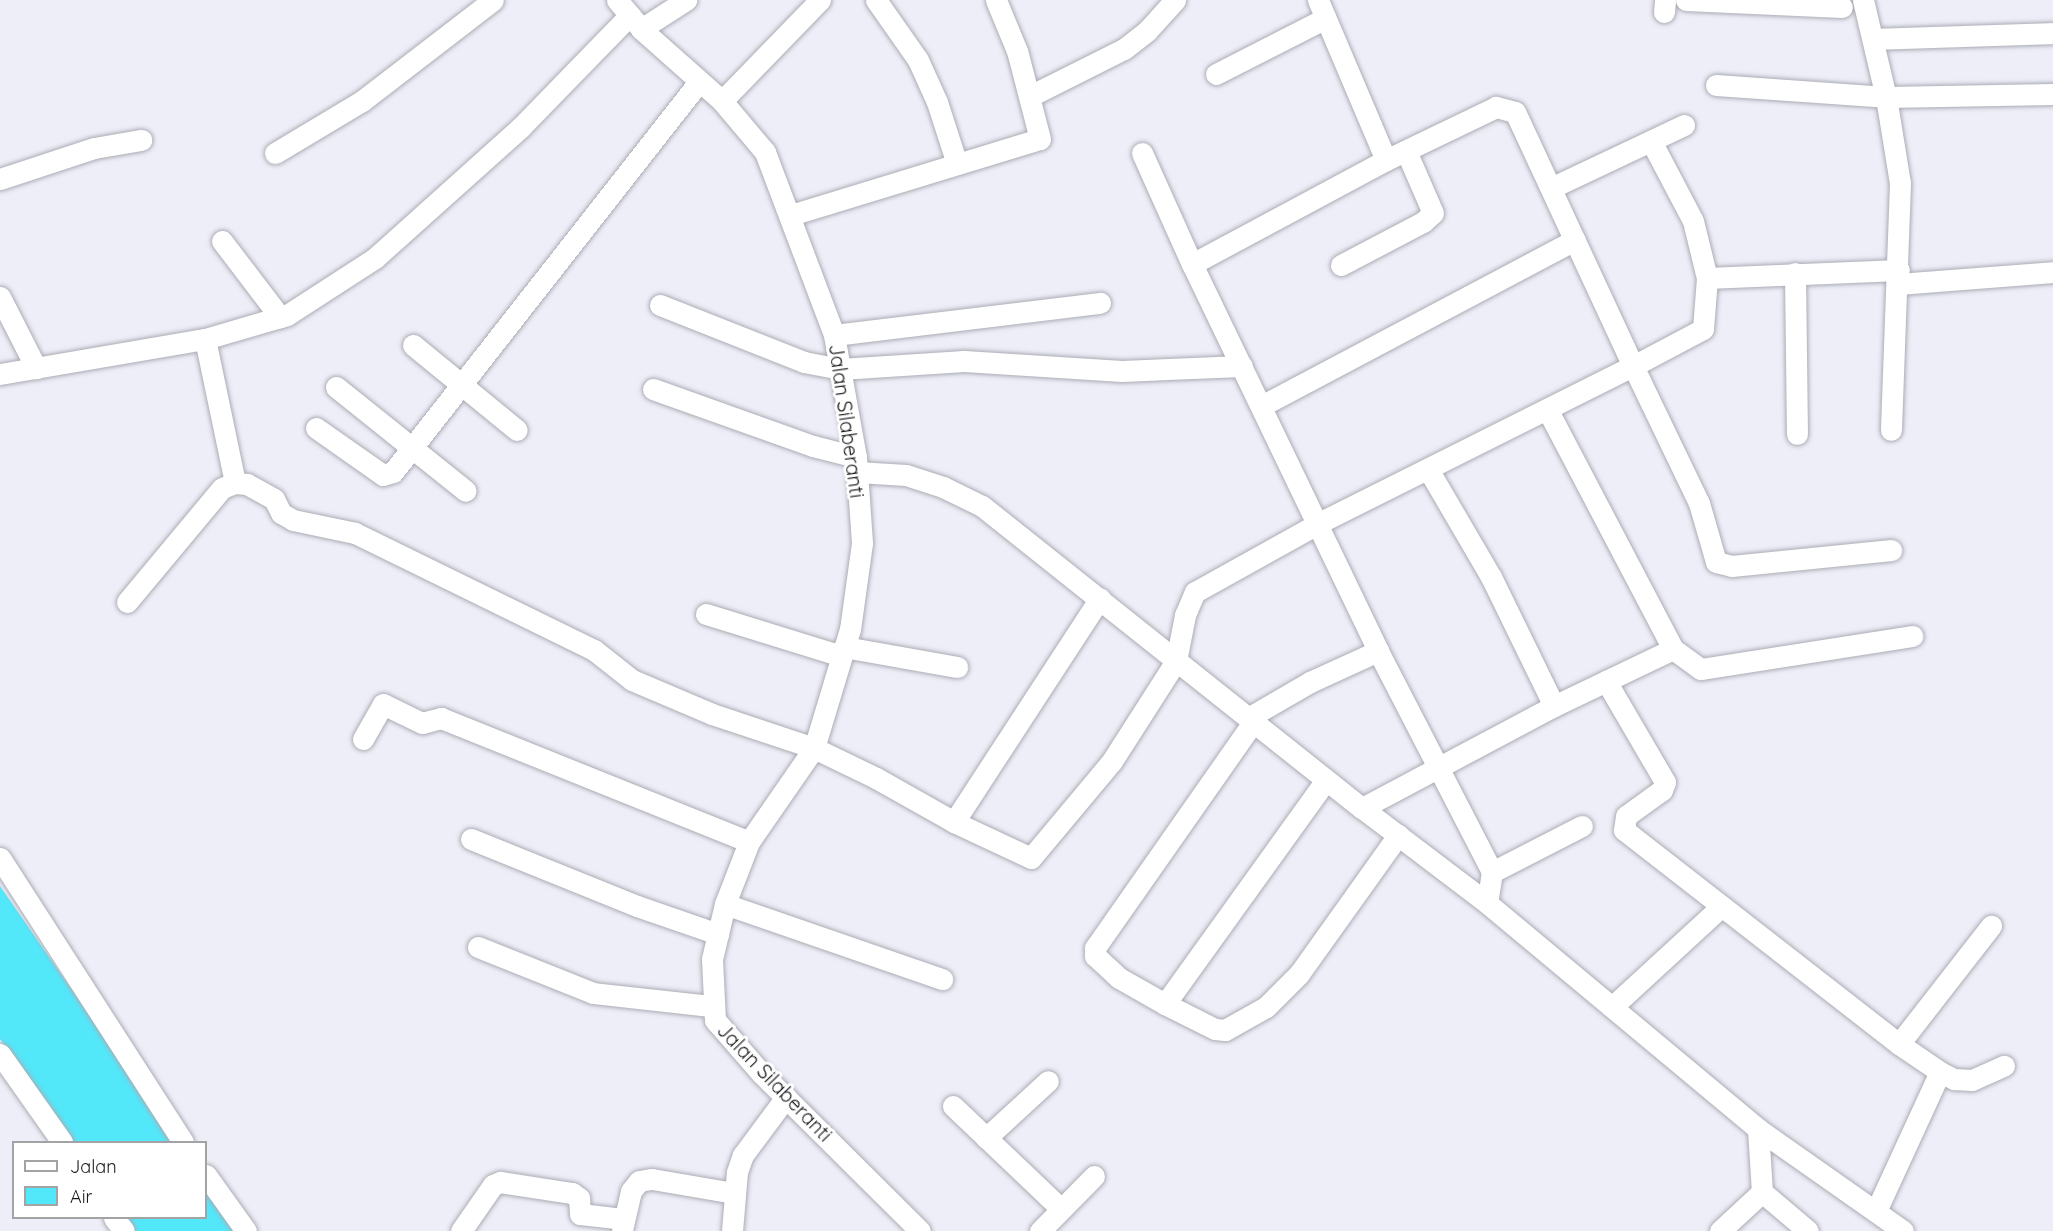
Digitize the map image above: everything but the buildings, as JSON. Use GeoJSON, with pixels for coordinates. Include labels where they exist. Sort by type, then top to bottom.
{"type":"FeatureCollection","features":[{"type":"Feature","properties":{"kind":"street"},"geometry":{"type":"LineString","coordinates":[[275,153],[362,101],[493,0]]}},
{"type":"Feature","properties":{"kind":"street"},"geometry":{"type":"LineString","coordinates":[[0,374],[205,339],[280,317],[375,258],[521,127],[629,15],[686,0]]}},
{"type":"Feature","properties":{"kind":"street"},"geometry":{"type":"LineString","coordinates":[[722,101],[820,0]]}},
{"type":"Feature","properties":{"kind":"street"},"geometry":{"type":"LineString","coordinates":[[876,0],[918,60],[937,102],[957,164]]}},
{"type":"Feature","properties":{"kind":"street"},"geometry":{"type":"LineString","coordinates":[[791,215],[1040,139],[1017,51],[996,0]]}},
{"type":"Feature","properties":{"kind":"street"},"geometry":{"type":"LineString","coordinates":[[1030,96],[1124,49],[1147,31],[1175,0]]}},
{"type":"Feature","properties":{"kind":"street"},"geometry":{"type":"LineString","coordinates":[[1686,0],[1805,3],[1842,7]]}},
{"type":"Feature","properties":{"kind":"street"},"geometry":{"type":"LineString","coordinates":[[1863,0],[1864,19],[1874,39],[1886,97],[1900,183],[1891,430]]}},
{"type":"Feature","properties":{"kind":"street"},"geometry":{"type":"LineString","coordinates":[[1216,74],[1322,9],[1386,160]]}},
{"type":"Feature","properties":{"kind":"street","name":"Jalan Silaberanti"},"geometry":{"type":"LineString","coordinates":[[629,15],[722,101],[765,153],[791,215],[834,335],[856,464],[862,543],[843,652],[814,748],[749,842],[726,904],[712,959],[711,1006],[721,1031],[920,1231]]}},
{"type":"Feature","properties":{"kind":"street"},"geometry":{"type":"LineString","coordinates":[[1874,39],[2053,33]]}},
{"type":"Feature","properties":{"kind":"street"},"geometry":{"type":"LineString","coordinates":[[316,428],[383,475],[393,472],[699,82]]}},
{"type":"Feature","properties":{"kind":"street"},"geometry":{"type":"LineString","coordinates":[[1716,85],[1886,97],[2053,94]]}},
{"type":"Feature","properties":{"kind":"street"},"geometry":{"type":"LineString","coordinates":[[1192,264],[1386,160],[1503,107],[1520,118],[1553,187],[1633,366],[1699,503],[1716,562],[1732,566],[1891,550]]}},
{"type":"Feature","properties":{"kind":"street"},"geometry":{"type":"LineString","coordinates":[[1553,187],[1684,125]]}},
{"type":"Feature","properties":{"kind":"street"},"geometry":{"type":"LineString","coordinates":[[0,179],[94,148],[141,140]]}},
{"type":"Feature","properties":{"kind":"street"},"geometry":{"type":"LineString","coordinates":[[127,602],[206,504],[222,488],[235,483],[248,484],[274,499],[280,513],[293,520],[355,533],[468,586],[594,650],[632,680],[712,714],[814,748],[954,822],[1031,858],[1039,854],[1112,761],[1176,661],[1185,615],[1195,592],[1319,523],[1633,366],[1702,329],[1707,278],[1693,221],[1651,141]]}},
{"type":"Feature","properties":{"kind":"street"},"geometry":{"type":"LineString","coordinates":[[1341,265],[1424,222],[1433,213],[1406,151]]}},
{"type":"Feature","properties":{"kind":"street"},"geometry":{"type":"LineString","coordinates":[[1142,153],[1192,264],[1319,523],[1378,651],[1440,765],[1492,872],[1487,903]]}},
{"type":"Feature","properties":{"kind":"street"},"geometry":{"type":"LineString","coordinates":[[1261,406],[1575,240]]}},
{"type":"Feature","properties":{"kind":"street"},"geometry":{"type":"LineString","coordinates":[[222,241],[280,317]]}},
{"type":"Feature","properties":{"kind":"street"},"geometry":{"type":"LineString","coordinates":[[1707,278],[1795,273],[1898,277],[2053,273]]}},
{"type":"Feature","properties":{"kind":"street"},"geometry":{"type":"LineString","coordinates":[[1795,273],[1797,434]]}},
{"type":"Feature","properties":{"kind":"street"},"geometry":{"type":"LineString","coordinates":[[0,297],[36,368]]}},
{"type":"Feature","properties":{"kind":"street"},"geometry":{"type":"LineString","coordinates":[[834,335],[1100,303]]}},
{"type":"Feature","properties":{"kind":"street"},"geometry":{"type":"LineString","coordinates":[[660,304],[804,362],[840,369],[964,361],[1122,371],[1242,366]]}},
{"type":"Feature","properties":{"kind":"street"},"geometry":{"type":"LineString","coordinates":[[205,339],[235,483]]}},
{"type":"Feature","properties":{"kind":"street"},"geometry":{"type":"LineString","coordinates":[[413,345],[464,384],[517,430]]}},
{"type":"Feature","properties":{"kind":"street"},"geometry":{"type":"LineString","coordinates":[[336,387],[415,446],[466,491]]}},
{"type":"Feature","properties":{"kind":"street"},"geometry":{"type":"LineString","coordinates":[[653,389],[813,446],[856,464],[906,475],[943,487],[982,506],[1326,780],[1487,903],[1758,1129],[1903,1231]]}},
{"type":"Feature","properties":{"kind":"street"},"geometry":{"type":"LineString","coordinates":[[1547,409],[1673,649],[1701,669],[1912,636]]}},
{"type":"Feature","properties":{"kind":"street"},"geometry":{"type":"LineString","coordinates":[[1428,469],[1491,577],[1554,705]]}},
{"type":"Feature","properties":{"kind":"street"},"geometry":{"type":"LineString","coordinates":[[954,822],[1100,598]]}},
{"type":"Feature","properties":{"kind":"street"},"geometry":{"type":"LineString","coordinates":[[706,614],[843,652],[957,667]]}},
{"type":"Feature","properties":{"kind":"street"},"geometry":{"type":"LineString","coordinates":[[1362,808],[1554,705],[1673,649]]}},
{"type":"Feature","properties":{"kind":"street"},"geometry":{"type":"LineString","coordinates":[[1378,651],[1310,682],[1250,720],[1095,948],[1095,956],[1119,978],[1215,1029],[1226,1030],[1266,1007],[1299,975],[1398,835]]}},
{"type":"Feature","properties":{"kind":"street"},"geometry":{"type":"LineString","coordinates":[[1606,681],[1665,782],[1662,790],[1626,816],[1624,830],[1899,1044],[1940,1072],[1954,1079],[1972,1080],[2004,1066]]}},
{"type":"Feature","properties":{"kind":"street"},"geometry":{"type":"LineString","coordinates":[[363,739],[383,704],[422,723],[441,718],[749,842]]}},
{"type":"Feature","properties":{"kind":"street"},"geometry":{"type":"LineString","coordinates":[[1166,1004],[1326,780]]}},
{"type":"Feature","properties":{"kind":"street"},"geometry":{"type":"LineString","coordinates":[[1492,872],[1582,826]]}},
{"type":"Feature","properties":{"kind":"street"},"geometry":{"type":"LineString","coordinates":[[471,839],[637,906],[718,934]]}},
{"type":"Feature","properties":{"kind":"street"},"geometry":{"type":"LineString","coordinates":[[0,858],[182,1141]]}},
{"type":"Feature","properties":{"kind":"street"},"geometry":{"type":"LineString","coordinates":[[726,904],[942,979]]}},
{"type":"Feature","properties":{"kind":"street"},"geometry":{"type":"LineString","coordinates":[[1612,1007],[1722,906]]}},
{"type":"Feature","properties":{"kind":"street"},"geometry":{"type":"LineString","coordinates":[[1899,1044],[1991,926]]}},
{"type":"Feature","properties":{"kind":"street"},"geometry":{"type":"LineString","coordinates":[[478,947],[593,993],[711,1006]]}},
{"type":"Feature","properties":{"kind":"street"},"geometry":{"type":"LineString","coordinates":[[0,1054],[61,1141]]}},
{"type":"Feature","properties":{"kind":"street"},"geometry":{"type":"LineString","coordinates":[[1876,1211],[1940,1072]]}},
{"type":"Feature","properties":{"kind":"street"},"geometry":{"type":"LineString","coordinates":[[986,1138],[1048,1081]]}},
{"type":"Feature","properties":{"kind":"street"},"geometry":{"type":"LineString","coordinates":[[732,1231],[734,1193],[743,1155],[786,1097]]}},
{"type":"Feature","properties":{"kind":"street"},"geometry":{"type":"LineString","coordinates":[[953,1106],[1061,1209]]}},
{"type":"Feature","properties":{"kind":"street"},"geometry":{"type":"LineString","coordinates":[[1758,1129],[1762,1192],[1808,1231]]}},
{"type":"Feature","properties":{"kind":"street"},"geometry":{"type":"LineString","coordinates":[[207,1176],[246,1231]]}},
{"type":"Feature","properties":{"kind":"street"},"geometry":{"type":"LineString","coordinates":[[1040,1231],[1094,1176]]}},
{"type":"Feature","properties":{"kind":"street"},"geometry":{"type":"LineString","coordinates":[[461,1231],[493,1185],[500,1182],[572,1193],[579,1198],[580,1214],[622,1225],[631,1191],[639,1181],[652,1179],[734,1193]]}},
{"type":"Feature","properties":{"kind":"street"},"geometry":{"type":"LineString","coordinates":[[1720,1231],[1762,1192]]}},
{"type":"Feature","properties":{"kind":"street"},"geometry":{"type":"LineString","coordinates":[[115,1219],[124,1231]]}},
{"type":"Feature","properties":{"kind":"water"},"geometry":{"type":"Polygon","coordinates":[[[0,886],[176,1141],[71,1141],[0,1039],[0,886]]]}},
{"type":"Feature","properties":{"kind":"water"},"geometry":{"type":"Polygon","coordinates":[[[207,1185],[238,1231],[133,1231],[124,1219],[207,1219],[207,1185]]]}}]}
